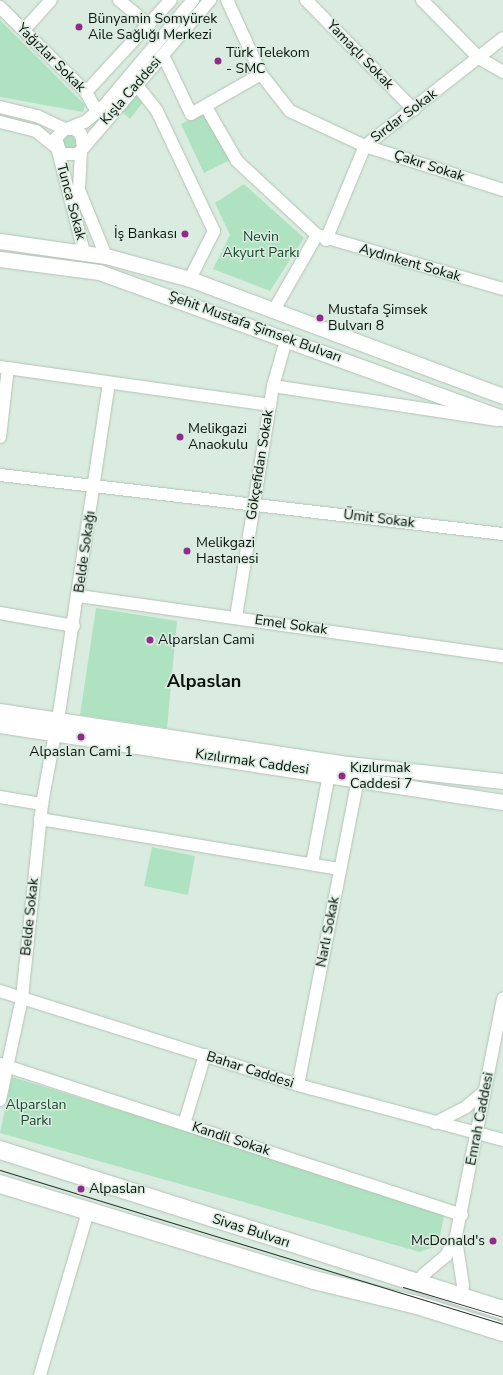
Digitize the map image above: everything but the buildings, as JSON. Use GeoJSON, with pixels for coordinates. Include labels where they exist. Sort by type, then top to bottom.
{"type":"FeatureCollection","features":[{"type":"Feature","properties":{"kind":"highway","name":"Sivas Bulvarı"},"geometry":{"type":"LineString","coordinates":[[0,1150],[307,1250],[503,1310]]}},
{"type":"Feature","properties":{"kind":"highway","name":"Sivas Bulvarı"},"geometry":{"type":"LineString","coordinates":[[0,1184],[314,1280],[417,1305],[503,1332]]}},
{"type":"Feature","properties":{"kind":"highway"},"geometry":{"type":"LineString","coordinates":[[307,1250],[423,1275],[503,1298]]}},
{"type":"Feature","properties":{"kind":"highway"},"geometry":{"type":"LineString","coordinates":[[314,1280],[503,1342]]}},
{"type":"Feature","properties":{"kind":"main road","name":"Şehit Mustafa Şimsek Bulvarı"},"geometry":{"type":"LineString","coordinates":[[0,241],[106,256],[190,279],[503,396]]}},
{"type":"Feature","properties":{"kind":"main road","name":"Şehit Mustafa Şimsek Bulvarı"},"geometry":{"type":"LineString","coordinates":[[0,259],[99,272],[287,337],[503,418]]}},
{"type":"Feature","properties":{"kind":"main road","name":"Kızılırmak Caddesi"},"geometry":{"type":"LineString","coordinates":[[0,711],[57,727],[329,774],[503,802]]}},
{"type":"Feature","properties":{"kind":"main road","name":"Kızılırmak Caddesi"},"geometry":{"type":"LineString","coordinates":[[0,725],[57,727],[503,781]]}},
{"type":"Feature","properties":{"kind":"street"},"geometry":{"type":"LineString","coordinates":[[24,30],[51,0]]}},
{"type":"Feature","properties":{"kind":"street"},"geometry":{"type":"LineString","coordinates":[[119,0],[148,25]]}},
{"type":"Feature","properties":{"kind":"street"},"geometry":{"type":"LineString","coordinates":[[86,92],[171,0]]}},
{"type":"Feature","properties":{"kind":"street","name":"Kışla Caddesi"},"geometry":{"type":"LineString","coordinates":[[67,128],[97,112],[193,0]]}},
{"type":"Feature","properties":{"kind":"street","name":"Kışla Caddesi"},"geometry":{"type":"LineString","coordinates":[[82,149],[136,84],[210,0]]}},
{"type":"Feature","properties":{"kind":"street"},"geometry":{"type":"LineString","coordinates":[[162,55],[191,114],[206,107],[261,74],[227,0]]}},
{"type":"Feature","properties":{"kind":"street","name":"Yamaçlı Sokak"},"geometry":{"type":"LineString","coordinates":[[306,0],[414,110]]}},
{"type":"Feature","properties":{"kind":"street"},"geometry":{"type":"LineString","coordinates":[[422,0],[479,58],[503,72]]}},
{"type":"Feature","properties":{"kind":"street","name":"Yağızlar Sokak"},"geometry":{"type":"LineString","coordinates":[[0,7],[86,92],[97,112]]}},
{"type":"Feature","properties":{"kind":"street","name":"Sırdar Sokak"},"geometry":{"type":"LineString","coordinates":[[274,310],[322,237],[365,146],[414,110],[503,38]]}},
{"type":"Feature","properties":{"kind":"street","name":"Çakır Sokak"},"geometry":{"type":"LineString","coordinates":[[261,74],[290,111],[365,146],[503,190]]}},
{"type":"Feature","properties":{"kind":"street"},"geometry":{"type":"LineString","coordinates":[[136,84],[157,111],[214,231],[190,279]]}},
{"type":"Feature","properties":{"kind":"street"},"geometry":{"type":"LineString","coordinates":[[0,107],[37,116],[67,128],[81,134],[82,149],[70,157],[57,149],[58,134],[67,128]]}},
{"type":"Feature","properties":{"kind":"street"},"geometry":{"type":"LineString","coordinates":[[206,107],[237,161],[322,237]]}},
{"type":"Feature","properties":{"kind":"street","name":"Tunca Sokak"},"geometry":{"type":"LineString","coordinates":[[0,122],[36,132],[57,149],[84,252]]}},
{"type":"Feature","properties":{"kind":"street","name":"Tunca Sokak"},"geometry":{"type":"LineString","coordinates":[[82,149],[79,190],[106,256]]}},
{"type":"Feature","properties":{"kind":"street","name":"Aydınkent Sokak"},"geometry":{"type":"LineString","coordinates":[[322,237],[503,289]]}},
{"type":"Feature","properties":{"kind":"street","name":"Gökçefidan Sokak"},"geometry":{"type":"LineString","coordinates":[[236,617],[273,386],[287,337]]}},
{"type":"Feature","properties":{"kind":"street"},"geometry":{"type":"LineString","coordinates":[[0,437],[4,367],[109,384],[270,405]]}},
{"type":"Feature","properties":{"kind":"street","name":"Belde Sokağı"},"geometry":{"type":"LineString","coordinates":[[57,727],[79,596],[109,384]]}},
{"type":"Feature","properties":{"kind":"street"},"geometry":{"type":"LineString","coordinates":[[273,386],[503,421]]}},
{"type":"Feature","properties":{"kind":"street","name":"Ümit Sokak"},"geometry":{"type":"LineString","coordinates":[[0,475],[503,534]]}},
{"type":"Feature","properties":{"kind":"street","name":"Emel Sokak"},"geometry":{"type":"LineString","coordinates":[[79,596],[236,617],[503,656]]}},
{"type":"Feature","properties":{"kind":"street"},"geometry":{"type":"LineString","coordinates":[[0,613],[74,626]]}},
{"type":"Feature","properties":{"kind":"street","name":"Belde Sokak"},"geometry":{"type":"LineString","coordinates":[[0,1100],[4,1065],[22,998],[40,819],[57,727]]}},
{"type":"Feature","properties":{"kind":"street"},"geometry":{"type":"LineString","coordinates":[[312,864],[329,774]]}},
{"type":"Feature","properties":{"kind":"street","name":"Narlı Sokak"},"geometry":{"type":"LineString","coordinates":[[298,1085],[358,778]]}},
{"type":"Feature","properties":{"kind":"street"},"geometry":{"type":"LineString","coordinates":[[0,797],[42,804]]}},
{"type":"Feature","properties":{"kind":"street"},"geometry":{"type":"LineString","coordinates":[[40,819],[340,869]]}},
{"type":"Feature","properties":{"kind":"street","name":"Bahar Caddesi"},"geometry":{"type":"LineString","coordinates":[[0,991],[298,1085],[476,1135],[503,1140]]}},
{"type":"Feature","properties":{"kind":"street","name":"Emrah Caddesi"},"geometry":{"type":"LineString","coordinates":[[456,1236],[462,1215],[503,999]]}},
{"type":"Feature","properties":{"kind":"street"},"geometry":{"type":"LineString","coordinates":[[184,1124],[206,1055]]}},
{"type":"Feature","properties":{"kind":"street","name":"Kandil Sokak"},"geometry":{"type":"LineString","coordinates":[[4,1065],[462,1215]]}},
{"type":"Feature","properties":{"kind":"street"},"geometry":{"type":"LineString","coordinates":[[435,1123],[466,1108],[485,1090]]}},
{"type":"Feature","properties":{"kind":"street"},"geometry":{"type":"LineString","coordinates":[[40,1375],[88,1212]]}},
{"type":"Feature","properties":{"kind":"street"},"geometry":{"type":"LineString","coordinates":[[423,1275],[446,1256],[456,1236]]}},
{"type":"Feature","properties":{"kind":"street"},"geometry":{"type":"LineString","coordinates":[[456,1236],[458,1266],[463,1286]]}},
{"type":"Feature","properties":{"kind":"green space"},"geometry":{"type":"Polygon","coordinates":[[[0,20],[85,105],[83,112],[0,97],[0,20]]]}},
{"type":"Feature","properties":{"kind":"green space"},"geometry":{"type":"Polygon","coordinates":[[[137,86],[147,97],[130,119],[118,108],[137,86]]]}},
{"type":"Feature","properties":{"kind":"green space"},"geometry":{"type":"Polygon","coordinates":[[[206,112],[230,160],[204,173],[181,124],[206,112]]]}},
{"type":"Feature","properties":{"kind":"green space"},"geometry":{"type":"Polygon","coordinates":[[[72,134],[78,145],[67,151],[61,140],[72,134]]]}},
{"type":"Feature","properties":{"kind":"green space","name":"Nevin Akyurt Parkı"},"geometry":{"type":"Polygon","coordinates":[[[244,184],[304,238],[270,291],[213,269],[230,235],[215,203],[244,184]]]}},
{"type":"Feature","properties":{"kind":"green space"},"geometry":{"type":"Polygon","coordinates":[[[96,608],[177,621],[167,728],[80,715],[96,608]]]}},
{"type":"Feature","properties":{"kind":"green space"},"geometry":{"type":"Polygon","coordinates":[[[152,847],[195,856],[188,895],[144,886],[152,847]]]}},
{"type":"Feature","properties":{"kind":"green space","name":"Alparslan Parkı"},"geometry":{"type":"Polygon","coordinates":[[[12,1077],[445,1210],[440,1236],[433,1247],[420,1252],[0,1133],[12,1077]]]}},
{"type":"Feature","properties":{"kind":"tram line"},"geometry":{"type":"LineString","coordinates":[[0,1170],[503,1324]]}},
{"type":"Feature","properties":{"kind":"tram line"},"geometry":{"type":"LineString","coordinates":[[403,1287],[503,1317]]}},
{"type":"Feature","properties":{"kind":"place","name":"Bünyamin Somyürek Aile Sağlığı Merkezi"},"geometry":{"type":"Point","coordinates":[79,27]}},
{"type":"Feature","properties":{"kind":"place","name":"Türk Telekom - SMC"},"geometry":{"type":"Point","coordinates":[218,61]}},
{"type":"Feature","properties":{"kind":"place","name":"İş Bankası"},"geometry":{"type":"Point","coordinates":[185,234]}},
{"type":"Feature","properties":{"kind":"place","name":"Mustafa Şimsek Bulvarı 8"},"geometry":{"type":"Point","coordinates":[320,318]}},
{"type":"Feature","properties":{"kind":"place","name":"Melikgazi Anaokulu"},"geometry":{"type":"Point","coordinates":[180,437]}},
{"type":"Feature","properties":{"kind":"place","name":"Melikgazi Hastanesi"},"geometry":{"type":"Point","coordinates":[187,551]}},
{"type":"Feature","properties":{"kind":"place","name":"Alparslan Cami"},"geometry":{"type":"Point","coordinates":[150,640]}},
{"type":"Feature","properties":{"kind":"place","name":"Alpaslan Cami 1"},"geometry":{"type":"Point","coordinates":[81,737]}},
{"type":"Feature","properties":{"kind":"place","name":"Kızılırmak Caddesi 7"},"geometry":{"type":"Point","coordinates":[342,776]}},
{"type":"Feature","properties":{"kind":"place","name":"Alpaslan"},"geometry":{"type":"Point","coordinates":[81,1189]}},
{"type":"Feature","properties":{"kind":"place","name":"McDonald's"},"geometry":{"type":"Point","coordinates":[493,1241]}},
{"type":"Feature","properties":{"kind":"district","name":"Alpaslan"},"geometry":{"type":"Point","coordinates":[204,681]}}]}
